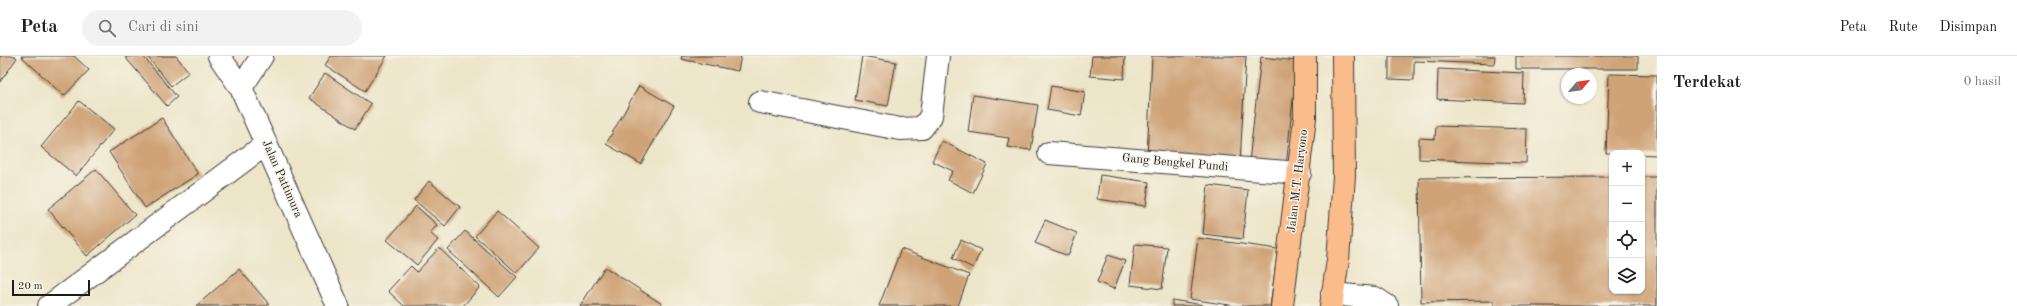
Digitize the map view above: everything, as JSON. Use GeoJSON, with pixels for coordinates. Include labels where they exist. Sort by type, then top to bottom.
{"type":"FeatureCollection","features":[{"type":"Feature","properties":{"kind":"highway","name":"Jalan M.T. Haryono"},"geometry":{"type":"LineString","coordinates":[[1282,306],[1300,173],[1305,118],[1305,56]]}},
{"type":"Feature","properties":{"kind":"highway"},"geometry":{"type":"LineString","coordinates":[[1331,300],[1338,260],[1344,176],[1343,56]]}},
{"type":"Feature","properties":{"kind":"street","name":"Jalan Pattimura"},"geometry":{"type":"LineString","coordinates":[[219,56],[241,88],[338,306]]}},
{"type":"Feature","properties":{"kind":"street"},"geometry":{"type":"LineString","coordinates":[[241,88],[262,56]]}},
{"type":"Feature","properties":{"kind":"street"},"geometry":{"type":"LineString","coordinates":[[760,102],[900,129],[922,128],[931,116],[938,56]]}},
{"type":"Feature","properties":{"kind":"street"},"geometry":{"type":"LineString","coordinates":[[49,306],[266,144]]}},
{"type":"Feature","properties":{"kind":"street","name":"Gang Bengkel Pundi"},"geometry":{"type":"LineString","coordinates":[[1050,153],[1300,173]]}},
{"type":"Feature","properties":{"kind":"street"},"geometry":{"type":"LineString","coordinates":[[1331,300],[1375,298],[1387,306]]}},
{"type":"Feature","properties":{"kind":"building"},"geometry":{"type":"Polygon","coordinates":[[[0,56],[15,56],[17,58],[0,82],[0,56]]]}},
{"type":"Feature","properties":{"kind":"building"},"geometry":{"type":"Polygon","coordinates":[[[21,56],[74,56],[89,70],[64,96],[21,56]]]}},
{"type":"Feature","properties":{"kind":"building"},"geometry":{"type":"Polygon","coordinates":[[[143,56],[177,97],[167,106],[125,57],[143,56]]]}},
{"type":"Feature","properties":{"kind":"building"},"geometry":{"type":"Polygon","coordinates":[[[147,56],[176,56],[189,72],[171,86],[147,56]]]}},
{"type":"Feature","properties":{"kind":"building"},"geometry":{"type":"Polygon","coordinates":[[[331,56],[387,56],[365,91],[325,65],[331,56]]]}},
{"type":"Feature","properties":{"kind":"building"},"geometry":{"type":"Polygon","coordinates":[[[682,56],[741,56],[738,71],[681,59],[682,56]]]}},
{"type":"Feature","properties":{"kind":"building"},"geometry":{"type":"Polygon","coordinates":[[[862,56],[896,62],[888,106],[855,100],[862,56]]]}},
{"type":"Feature","properties":{"kind":"building"},"geometry":{"type":"Polygon","coordinates":[[[1092,56],[1125,56],[1124,79],[1090,76],[1092,56]]]}},
{"type":"Feature","properties":{"kind":"building"},"geometry":{"type":"Polygon","coordinates":[[[1152,56],[1246,56],[1240,163],[1147,157],[1152,56]]]}},
{"type":"Feature","properties":{"kind":"building"},"geometry":{"type":"Polygon","coordinates":[[[1389,56],[1495,56],[1494,64],[1414,61],[1414,80],[1389,79],[1389,56]]]}},
{"type":"Feature","properties":{"kind":"building"},"geometry":{"type":"Polygon","coordinates":[[[1516,56],[1638,56],[1638,69],[1516,69],[1516,56]]]}},
{"type":"Feature","properties":{"kind":"building"},"geometry":{"type":"Polygon","coordinates":[[[1261,57],[1297,61],[1286,166],[1249,162],[1261,57]]]}},
{"type":"Feature","properties":{"kind":"building"},"geometry":{"type":"Polygon","coordinates":[[[1438,69],[1524,73],[1523,103],[1437,99],[1438,69]]]}},
{"type":"Feature","properties":{"kind":"building"},"geometry":{"type":"Polygon","coordinates":[[[325,73],[371,104],[355,129],[309,98],[325,73]]]}},
{"type":"Feature","properties":{"kind":"building"},"geometry":{"type":"Polygon","coordinates":[[[1609,74],[1657,75],[1657,155],[1645,155],[1645,150],[1609,150],[1609,153],[1606,153],[1609,74]]]}},
{"type":"Feature","properties":{"kind":"building"},"geometry":{"type":"Polygon","coordinates":[[[639,86],[674,106],[641,164],[606,144],[639,86]]]}},
{"type":"Feature","properties":{"kind":"building"},"geometry":{"type":"Polygon","coordinates":[[[1051,86],[1085,92],[1081,116],[1047,110],[1051,86]]]}},
{"type":"Feature","properties":{"kind":"building"},"geometry":{"type":"Polygon","coordinates":[[[973,95],[1038,105],[1031,150],[1007,147],[1009,138],[968,132],[973,95]]]}},
{"type":"Feature","properties":{"kind":"building"},"geometry":{"type":"Polygon","coordinates":[[[79,101],[114,129],[76,176],[41,147],[79,101]]]}},
{"type":"Feature","properties":{"kind":"building"},"geometry":{"type":"Polygon","coordinates":[[[162,118],[198,174],[145,208],[109,152],[162,118]]]}},
{"type":"Feature","properties":{"kind":"building"},"geometry":{"type":"Polygon","coordinates":[[[1436,126],[1527,129],[1526,163],[1419,159],[1419,138],[1435,139],[1436,126]]]}},
{"type":"Feature","properties":{"kind":"building"},"geometry":{"type":"Polygon","coordinates":[[[942,141],[987,164],[973,193],[948,180],[953,171],[932,161],[942,141]]]}},
{"type":"Feature","properties":{"kind":"building"},"geometry":{"type":"Polygon","coordinates":[[[96,169],[135,215],[87,256],[48,209],[96,169]]]}},
{"type":"Feature","properties":{"kind":"building"},"geometry":{"type":"Polygon","coordinates":[[[1100,175],[1149,182],[1146,206],[1097,199],[1100,175]]]}},
{"type":"Feature","properties":{"kind":"building"},"geometry":{"type":"Polygon","coordinates":[[[1609,177],[1609,294],[1645,294],[1645,177],[1657,177],[1657,306],[1494,306],[1494,301],[1421,302],[1419,178],[1609,177]]]}},
{"type":"Feature","properties":{"kind":"building"},"geometry":{"type":"Polygon","coordinates":[[[429,181],[460,207],[445,226],[414,200],[429,181]]]}},
{"type":"Feature","properties":{"kind":"building"},"geometry":{"type":"Polygon","coordinates":[[[1208,185],[1248,190],[1243,239],[1203,234],[1208,185]]]}},
{"type":"Feature","properties":{"kind":"building"},"geometry":{"type":"Polygon","coordinates":[[[416,206],[437,225],[430,233],[438,240],[417,265],[387,240],[416,206]]]}},
{"type":"Feature","properties":{"kind":"building"},"geometry":{"type":"Polygon","coordinates":[[[497,211],[539,248],[517,273],[475,236],[497,211]]]}},
{"type":"Feature","properties":{"kind":"building"},"geometry":{"type":"Polygon","coordinates":[[[1045,220],[1077,233],[1068,256],[1035,243],[1045,220]]]}},
{"type":"Feature","properties":{"kind":"building"},"geometry":{"type":"Polygon","coordinates":[[[465,231],[517,277],[499,297],[448,250],[465,231]]]}},
{"type":"Feature","properties":{"kind":"building"},"geometry":{"type":"Polygon","coordinates":[[[1198,238],[1278,249],[1270,306],[1236,306],[1190,299],[1198,238]]]}},
{"type":"Feature","properties":{"kind":"building"},"geometry":{"type":"Polygon","coordinates":[[[961,240],[981,250],[973,268],[953,258],[961,240]]]}},
{"type":"Feature","properties":{"kind":"building"},"geometry":{"type":"Polygon","coordinates":[[[1135,244],[1167,247],[1162,289],[1130,285],[1135,244]]]}},
{"type":"Feature","properties":{"kind":"building"},"geometry":{"type":"Polygon","coordinates":[[[439,248],[480,287],[463,306],[404,306],[388,291],[411,266],[417,272],[439,248]]]}},
{"type":"Feature","properties":{"kind":"building"},"geometry":{"type":"Polygon","coordinates":[[[901,249],[969,275],[958,306],[879,306],[901,249]]]}},
{"type":"Feature","properties":{"kind":"building"},"geometry":{"type":"Polygon","coordinates":[[[1108,255],[1125,261],[1114,289],[1097,282],[1108,255]]]}},
{"type":"Feature","properties":{"kind":"building"},"geometry":{"type":"Polygon","coordinates":[[[605,267],[662,304],[661,306],[580,306],[605,267]]]}},
{"type":"Feature","properties":{"kind":"building"},"geometry":{"type":"Polygon","coordinates":[[[239,269],[269,304],[267,306],[196,306],[239,269]]]}},
{"type":"Feature","properties":{"kind":"building"},"geometry":{"type":"Polygon","coordinates":[[[1172,300],[1203,305],[1203,306],[1172,306],[1172,300]]]}}]}
